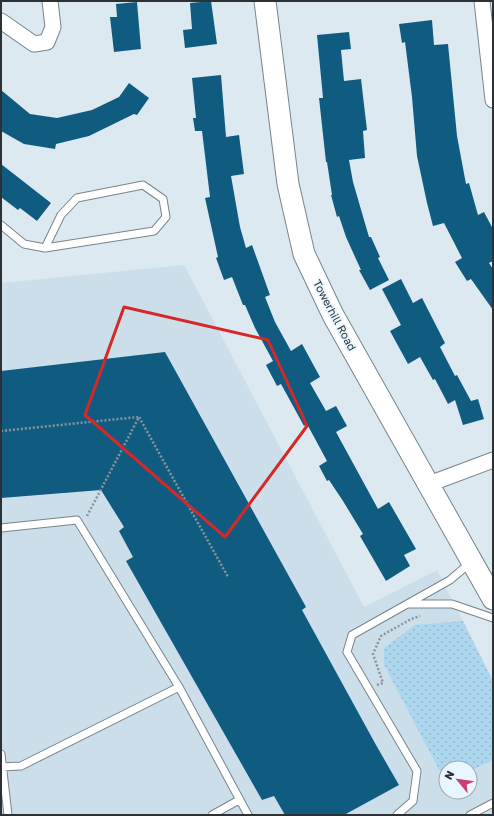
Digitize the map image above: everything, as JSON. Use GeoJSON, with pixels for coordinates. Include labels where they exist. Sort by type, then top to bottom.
{"type":"FeatureCollection","features":[{"type":"Feature","properties":{"kind":"street"},"geometry":{"type":"LineString","coordinates":[[1,21],[34,44],[46,42],[53,26],[50,1]]}},
{"type":"Feature","properties":{"kind":"street","name":"Towerhill Road"},"geometry":{"type":"LineString","coordinates":[[266,1],[288,184],[304,254],[333,315],[493,599]]}},
{"type":"Feature","properties":{"kind":"street"},"geometry":{"type":"LineString","coordinates":[[482,1],[493,100]]}},
{"type":"Feature","properties":{"kind":"street"},"geometry":{"type":"LineString","coordinates":[[429,484],[493,460]]}},
{"type":"Feature","properties":{"kind":"lane"},"geometry":{"type":"LineString","coordinates":[[1,225],[24,244],[45,248],[154,231],[166,217],[163,199],[143,185],[77,198],[61,215],[45,248]]}},
{"type":"Feature","properties":{"kind":"lane"},"geometry":{"type":"LineString","coordinates":[[1,528],[77,520],[179,687],[248,815]]}},
{"type":"Feature","properties":{"kind":"lane"},"geometry":{"type":"LineString","coordinates":[[398,815],[413,801],[417,771],[347,652],[352,635],[450,580],[471,562]]}},
{"type":"Feature","properties":{"kind":"lane"},"geometry":{"type":"LineString","coordinates":[[408,604],[452,604],[493,618]]}},
{"type":"Feature","properties":{"kind":"lane"},"geometry":{"type":"LineString","coordinates":[[2,767],[21,766],[179,687]]}},
{"type":"Feature","properties":{"kind":"lane"},"geometry":{"type":"LineString","coordinates":[[1,754],[8,815]]}},
{"type":"Feature","properties":{"kind":"lane"},"geometry":{"type":"LineString","coordinates":[[212,815],[240,800]]}},
{"type":"Feature","properties":{"kind":"lane"},"geometry":{"type":"LineString","coordinates":[[470,815],[493,803]]}},
{"type":"Feature","properties":{"kind":"path"},"geometry":{"type":"LineString","coordinates":[[1,431],[139,417]]}},
{"type":"Feature","properties":{"kind":"path"},"geometry":{"type":"LineString","coordinates":[[82,527],[139,417]]}},
{"type":"Feature","properties":{"kind":"path"},"geometry":{"type":"LineString","coordinates":[[139,417],[228,577]]}},
{"type":"Feature","properties":{"kind":"path"},"geometry":{"type":"LineString","coordinates":[[369,690],[383,683],[373,654],[381,636],[411,619],[423,615]]}},
{"type":"Feature","properties":{"kind":"highlighted area"},"geometry":{"type":"Polygon","coordinates":[[[124,307],[268,340],[307,426],[225,537],[85,415],[124,307]]]}},
{"type":"Feature","properties":{"kind":"shaded area"},"geometry":{"type":"Polygon","coordinates":[[[184,265],[364,607],[437,570],[493,681],[493,815],[1,815],[1,283],[184,265]]]}},
{"type":"Feature","properties":{"kind":"shaded area"},"geometry":{"type":"Polygon","coordinates":[[[463,621],[493,681],[493,760],[478,767],[478,760],[438,760],[438,768],[384,665],[384,648],[415,625],[463,621]]]}},
{"type":"Feature","properties":{"kind":"building"},"geometry":{"type":"Polygon","coordinates":[[[211,1],[217,44],[185,48],[183,30],[192,29],[190,3],[211,1]]]}},
{"type":"Feature","properties":{"kind":"building"},"geometry":{"type":"Polygon","coordinates":[[[137,2],[141,49],[114,52],[110,17],[117,17],[116,4],[137,2]]]}},
{"type":"Feature","properties":{"kind":"building"},"geometry":{"type":"Polygon","coordinates":[[[432,20],[434,45],[448,44],[457,136],[466,184],[469,183],[478,215],[484,212],[493,229],[493,261],[489,263],[493,269],[493,310],[471,279],[467,281],[455,262],[462,258],[444,223],[433,226],[417,156],[412,97],[405,42],[402,43],[399,24],[432,20]]]}},
{"type":"Feature","properties":{"kind":"building"},"geometry":{"type":"Polygon","coordinates":[[[349,32],[351,49],[341,50],[344,81],[361,79],[367,130],[363,131],[365,158],[349,160],[353,182],[369,237],[371,237],[380,257],[378,258],[389,280],[370,290],[359,270],[361,270],[346,237],[339,216],[337,217],[331,195],[319,98],[323,98],[317,35],[349,32]]]}},
{"type":"Feature","properties":{"kind":"building"},"geometry":{"type":"Polygon","coordinates":[[[221,75],[226,137],[239,135],[244,174],[231,176],[240,227],[246,248],[252,245],[270,295],[265,297],[275,322],[291,351],[302,344],[320,377],[310,383],[326,411],[336,406],[347,426],[336,432],[378,509],[389,502],[416,549],[404,555],[410,566],[386,581],[360,536],[363,534],[329,480],[327,481],[319,466],[327,461],[307,424],[304,426],[281,384],[277,386],[266,365],[273,361],[255,328],[245,305],[243,305],[232,277],[224,280],[216,258],[218,257],[205,198],[210,197],[202,131],[195,131],[193,118],[196,118],[192,78],[221,75]]]}},
{"type":"Feature","properties":{"kind":"building"},"geometry":{"type":"Polygon","coordinates":[[[129,83],[149,98],[137,115],[134,114],[89,136],[56,144],[55,149],[24,144],[1,131],[1,90],[30,114],[57,118],[92,110],[119,97],[129,83]]]}},
{"type":"Feature","properties":{"kind":"building"},"geometry":{"type":"Polygon","coordinates":[[[1,164],[51,203],[37,221],[20,208],[18,210],[1,197],[1,164]]]}},
{"type":"Feature","properties":{"kind":"building"},"geometry":{"type":"Polygon","coordinates":[[[401,279],[413,303],[422,298],[445,343],[440,347],[455,376],[457,375],[471,401],[478,399],[484,419],[463,425],[455,400],[448,404],[435,379],[433,380],[420,357],[408,364],[390,331],[401,325],[382,289],[401,279]]]}},
{"type":"Feature","properties":{"kind":"building"},"geometry":{"type":"Polygon","coordinates":[[[165,352],[306,607],[302,610],[399,785],[344,815],[285,815],[274,796],[262,800],[126,561],[133,557],[119,531],[124,527],[101,490],[1,498],[1,371],[165,352]]]}}]}
